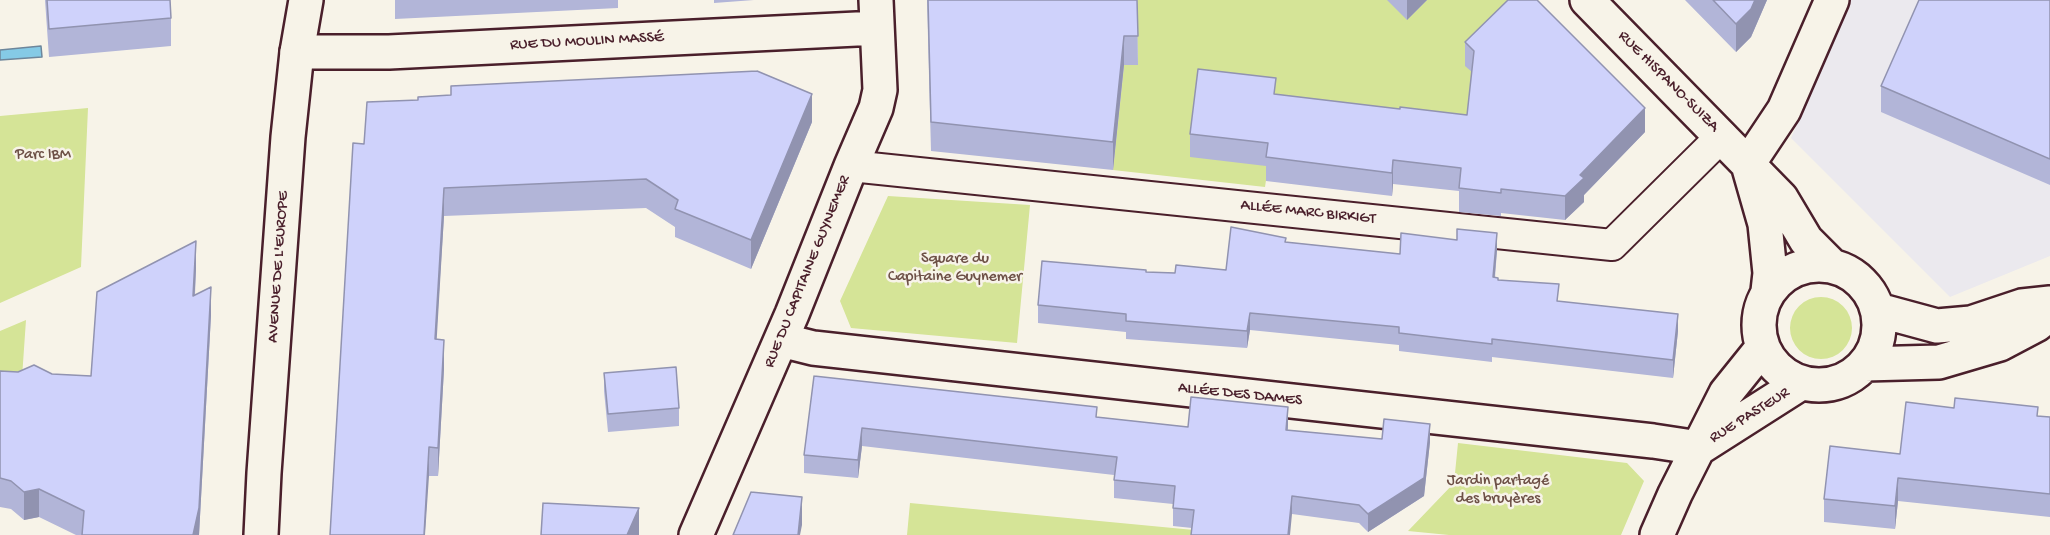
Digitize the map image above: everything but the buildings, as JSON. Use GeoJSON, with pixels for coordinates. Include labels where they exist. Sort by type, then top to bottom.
{"type":"FeatureCollection","features":[{"type":"Feature","properties":{"kind":"street","name":"AVENUE DE L'EUROPE"},"geometry":{"type":"LineString","coordinates":[[261,535],[287,149],[297,52],[306,0]]}},
{"type":"Feature","properties":{"kind":"street","name":"RUE HISPANO-SUIZA"},"geometry":{"type":"LineString","coordinates":[[1587,0],[1781,198],[1806,240],[1832,266]]}},
{"type":"Feature","properties":{"kind":"street"},"geometry":{"type":"LineString","coordinates":[[1748,164],[1784,110],[1832,0]]}},
{"type":"Feature","properties":{"kind":"street","name":"RUE DU MOULIN MASSÉ"},"geometry":{"type":"LineString","coordinates":[[297,52],[401,51],[876,14]]}},
{"type":"Feature","properties":{"kind":"street","name":"RUE DU CAPITAINE GUYNEMER"},"geometry":{"type":"LineString","coordinates":[[696,535],[781,340],[876,108],[880,90],[876,14]]}},
{"type":"Feature","properties":{"kind":"street","name":"ALLÉE MARC BIRKIGT"},"geometry":{"type":"LineString","coordinates":[[851,166],[1612,245],[1722,136]]}},
{"type":"Feature","properties":{"kind":"street","name":"RUE HISPANO-SUIZA"},"geometry":{"type":"LineString","coordinates":[[1748,164],[1765,224],[1770,273],[1768,291]]}},
{"type":"Feature","properties":{"kind":"street"},"geometry":{"type":"LineString","coordinates":[[1814,265],[1832,266],[1848,272],[1863,283],[1873,298],[1878,310],[1879,329],[1875,348],[1866,364],[1847,379],[1824,385],[1801,383],[1784,375],[1772,363],[1762,347],[1758,318],[1768,291],[1780,278],[1796,269],[1814,265]]}},
{"type":"Feature","properties":{"kind":"street"},"geometry":{"type":"LineString","coordinates":[[1878,310],[1937,326],[1971,323],[2022,306],[2050,303]]}},
{"type":"Feature","properties":{"kind":"street"},"geometry":{"type":"LineString","coordinates":[[1866,364],[1938,362],[2000,344],[2036,325],[2050,314]]}},
{"type":"Feature","properties":{"kind":"street","name":"ALLÉE DES DAMES"},"geometry":{"type":"LineString","coordinates":[[781,340],[813,348],[1641,439],[1699,448]]}},
{"type":"Feature","properties":{"kind":"street","name":"RUE PASTEUR"},"geometry":{"type":"LineString","coordinates":[[1657,535],[1726,393],[1762,347]]}},
{"type":"Feature","properties":{"kind":"street","name":"RUE PASTEUR"},"geometry":{"type":"LineString","coordinates":[[1699,448],[1801,383]]}},
{"type":"Feature","properties":{"kind":"shaded area"},"geometry":{"type":"Polygon","coordinates":[[[1851,0],[2050,0],[2050,256],[1950,297],[1791,138],[1851,0]]]}},
{"type":"Feature","properties":{"kind":"green space"},"geometry":{"type":"Polygon","coordinates":[[[1136,0],[1514,0],[1474,75],[1467,139],[1268,167],[1265,187],[1113,170],[1124,65],[1138,64],[1136,0]]]}},
{"type":"Feature","properties":{"kind":"green space","name":"Parc IBM"},"geometry":{"type":"Polygon","coordinates":[[[88,108],[81,267],[0,303],[0,116],[88,108]]]}},
{"type":"Feature","properties":{"kind":"green space","name":"Square du Capitaine Guynemer"},"geometry":{"type":"Polygon","coordinates":[[[888,196],[1030,205],[1017,343],[851,328],[840,301],[888,196]]]}},
{"type":"Feature","properties":{"kind":"green space"},"geometry":{"type":"Polygon","coordinates":[[[1821,297],[1833,299],[1843,306],[1850,316],[1852,328],[1850,340],[1843,350],[1833,357],[1821,359],[1809,357],[1799,350],[1792,340],[1790,328],[1792,316],[1799,306],[1809,299],[1821,297]]]}},
{"type":"Feature","properties":{"kind":"green space"},"geometry":{"type":"Polygon","coordinates":[[[26,320],[21,392],[0,391],[0,331],[26,320]]]}},
{"type":"Feature","properties":{"kind":"green space","name":"Jardin partagé des bruyères"},"geometry":{"type":"Polygon","coordinates":[[[1458,443],[1627,463],[1644,481],[1621,535],[1449,535],[1408,531],[1454,483],[1458,443]]]}},
{"type":"Feature","properties":{"kind":"green space"},"geometry":{"type":"Polygon","coordinates":[[[910,503],[1194,530],[1193,535],[907,535],[910,503]]]}},
{"type":"Feature","properties":{"kind":"water"},"geometry":{"type":"Polygon","coordinates":[[[41,46],[42,57],[0,60],[0,50],[41,46]]]}}]}
